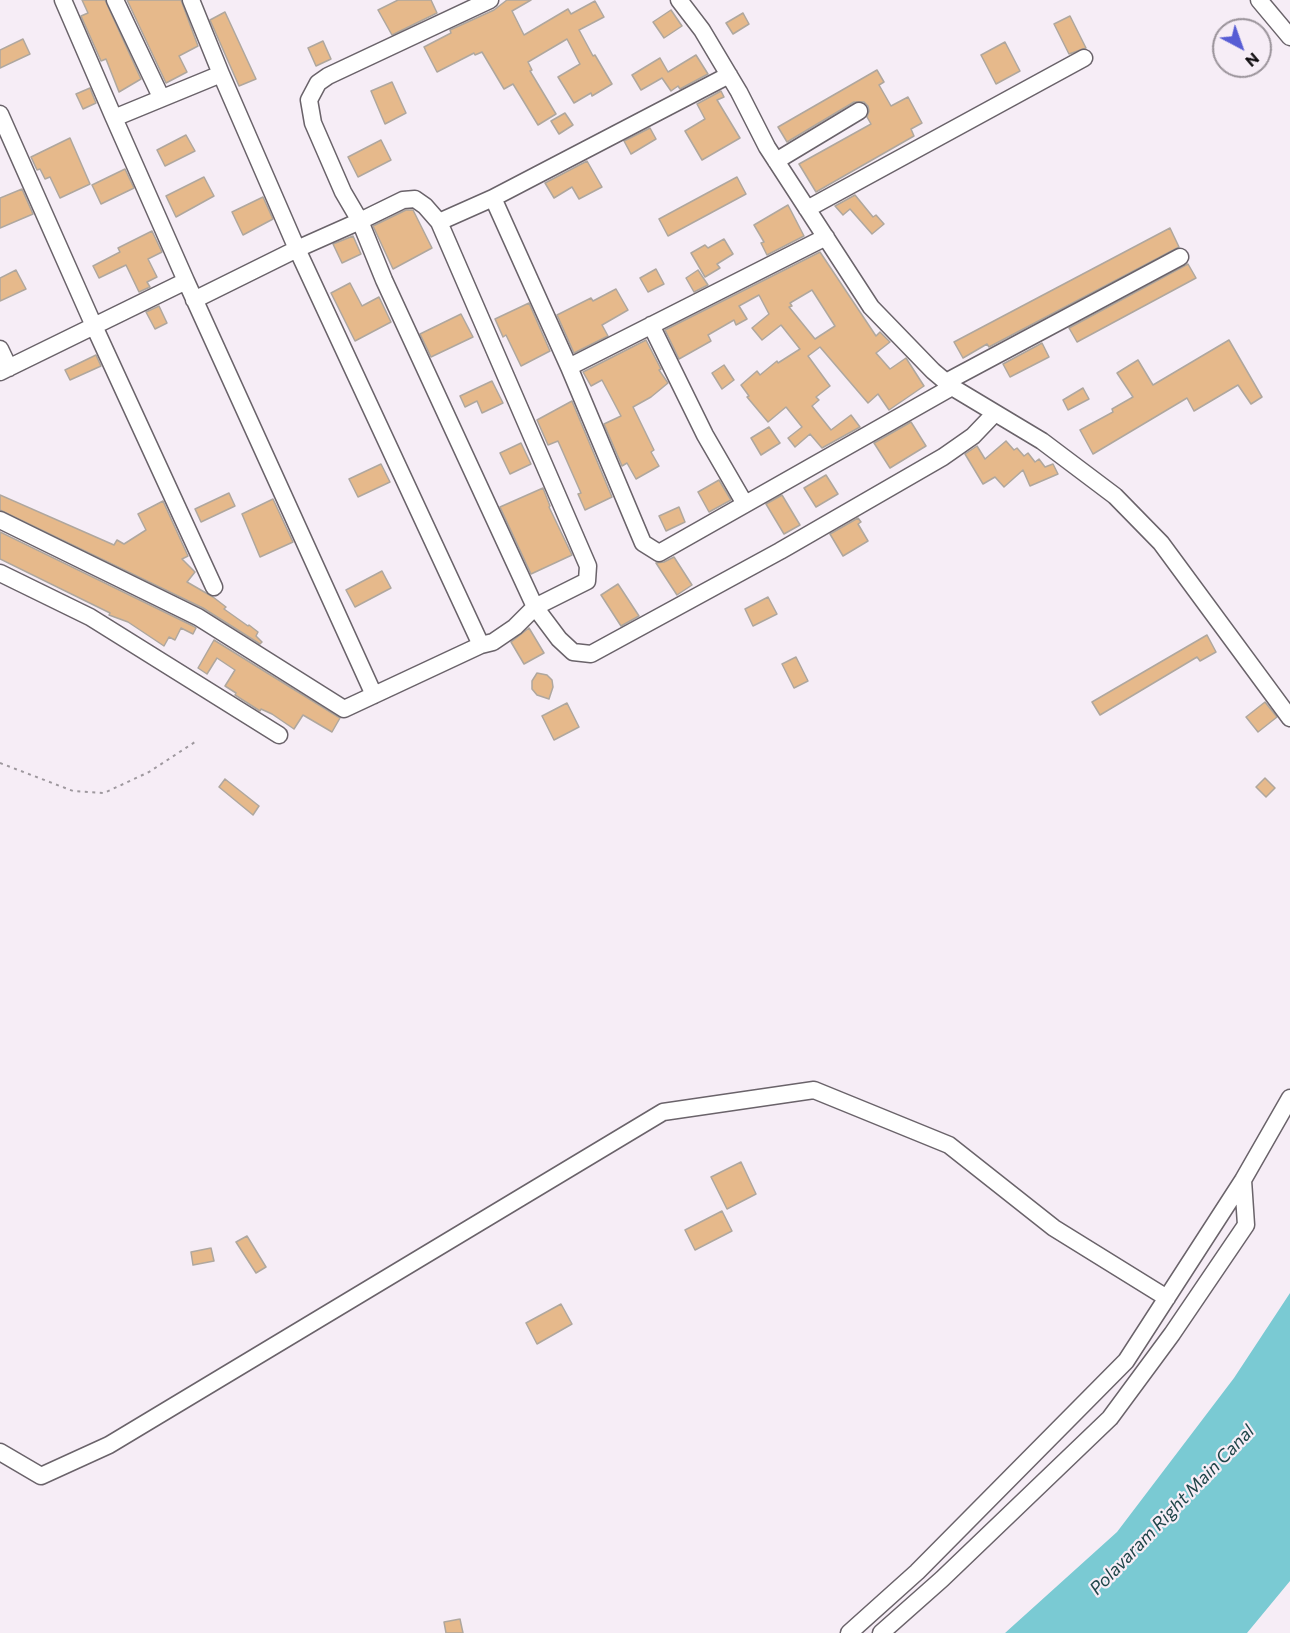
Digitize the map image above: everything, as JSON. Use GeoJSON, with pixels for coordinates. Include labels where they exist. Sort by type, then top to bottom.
{"type":"FeatureCollection","features":[{"type":"Feature","properties":{"kind":"street"},"geometry":{"type":"LineString","coordinates":[[63,0],[194,300],[374,695]]}},
{"type":"Feature","properties":{"kind":"street"},"geometry":{"type":"LineString","coordinates":[[115,0],[161,97]]}},
{"type":"Feature","properties":{"kind":"street"},"geometry":{"type":"LineString","coordinates":[[191,0],[297,249],[481,645]]}},
{"type":"Feature","properties":{"kind":"street"},"geometry":{"type":"LineString","coordinates":[[490,0],[328,76],[318,83],[312,92],[309,110],[343,192],[360,221],[384,280],[535,607],[559,639],[573,652],[591,654],[780,551],[944,458],[973,436],[995,413]]}},
{"type":"Feature","properties":{"kind":"street"},"geometry":{"type":"LineString","coordinates":[[679,0],[702,30],[729,75],[766,147],[871,307],[949,384],[1042,441],[1115,496],[1161,543],[1290,718]]}},
{"type":"Feature","properties":{"kind":"street"},"geometry":{"type":"LineString","coordinates":[[1258,0],[1290,37]]}},
{"type":"Feature","properties":{"kind":"street"},"geometry":{"type":"LineString","coordinates":[[807,209],[1084,57]]}},
{"type":"Feature","properties":{"kind":"street"},"geometry":{"type":"LineString","coordinates":[[114,118],[221,74]]}},
{"type":"Feature","properties":{"kind":"street"},"geometry":{"type":"LineString","coordinates":[[439,222],[493,198],[729,75]]}},
{"type":"Feature","properties":{"kind":"street"},"geometry":{"type":"LineString","coordinates":[[776,161],[859,111]]}},
{"type":"Feature","properties":{"kind":"street"},"geometry":{"type":"LineString","coordinates":[[0,114],[214,587]]}},
{"type":"Feature","properties":{"kind":"street"},"geometry":{"type":"LineString","coordinates":[[493,198],[643,543],[659,553],[949,384],[1180,257]]}},
{"type":"Feature","properties":{"kind":"street"},"geometry":{"type":"LineString","coordinates":[[0,520],[198,617],[344,709],[481,645],[493,642],[515,627],[535,607],[587,581],[588,566],[439,222],[425,206],[415,199],[403,200],[194,300]]}},
{"type":"Feature","properties":{"kind":"street"},"geometry":{"type":"LineString","coordinates":[[568,367],[826,237]]}},
{"type":"Feature","properties":{"kind":"street"},"geometry":{"type":"LineString","coordinates":[[0,349],[4,370],[186,281]]}},
{"type":"Feature","properties":{"kind":"street"},"geometry":{"type":"LineString","coordinates":[[651,325],[705,435],[745,504]]}},
{"type":"Feature","properties":{"kind":"street"},"geometry":{"type":"LineString","coordinates":[[0,573],[90,617],[279,735]]}},
{"type":"Feature","properties":{"kind":"street"},"geometry":{"type":"LineString","coordinates":[[0,1452],[41,1476],[110,1445],[663,1112],[814,1090],[949,1145],[1054,1228],[1167,1298]]}},
{"type":"Feature","properties":{"kind":"street"},"geometry":{"type":"LineString","coordinates":[[849,1633],[917,1572],[1126,1360],[1243,1180],[1290,1098]]}},
{"type":"Feature","properties":{"kind":"street"},"geometry":{"type":"LineString","coordinates":[[881,1633],[942,1579],[1110,1418],[1172,1334],[1246,1225],[1243,1180]]}},
{"type":"Feature","properties":{"kind":"path"},"geometry":{"type":"LineString","coordinates":[[0,763],[73,791],[104,794],[148,772],[198,740]]}},
{"type":"Feature","properties":{"kind":"water","name":"Polavaram Right Main Canal"},"geometry":{"type":"Polygon","coordinates":[[[1290,1293],[1290,1581],[1247,1633],[1005,1633],[1117,1532],[1234,1378],[1290,1293]]]}},
{"type":"Feature","properties":{"kind":"building"},"geometry":{"type":"Polygon","coordinates":[[[82,0],[105,0],[141,79],[119,92],[106,59],[101,61],[81,16],[88,13],[82,0]]]}},
{"type":"Feature","properties":{"kind":"building"},"geometry":{"type":"Polygon","coordinates":[[[127,0],[181,0],[198,46],[179,56],[187,72],[166,83],[127,0]]]}},
{"type":"Feature","properties":{"kind":"building"},"geometry":{"type":"Polygon","coordinates":[[[398,0],[431,0],[437,13],[392,35],[378,10],[398,0]]]}},
{"type":"Feature","properties":{"kind":"building"},"geometry":{"type":"Polygon","coordinates":[[[507,0],[531,0],[512,11],[524,35],[568,9],[571,14],[595,1],[604,17],[579,30],[612,84],[574,103],[558,77],[580,64],[567,39],[528,62],[532,70],[530,71],[556,114],[538,125],[513,84],[504,89],[482,52],[475,55],[474,53],[437,72],[424,47],[451,33],[450,30],[494,10],[507,0]]]}},
{"type":"Feature","properties":{"kind":"building"},"geometry":{"type":"Polygon","coordinates":[[[671,10],[682,26],[664,38],[653,22],[671,10]]]}},
{"type":"Feature","properties":{"kind":"building"},"geometry":{"type":"Polygon","coordinates":[[[225,12],[256,79],[239,86],[210,20],[225,12]]]}},
{"type":"Feature","properties":{"kind":"building"},"geometry":{"type":"Polygon","coordinates":[[[743,13],[749,24],[733,34],[726,23],[743,13]]]}},
{"type":"Feature","properties":{"kind":"building"},"geometry":{"type":"Polygon","coordinates":[[[1070,16],[1086,48],[1069,54],[1054,24],[1070,16]]]}},
{"type":"Feature","properties":{"kind":"building"},"geometry":{"type":"Polygon","coordinates":[[[23,39],[30,54],[0,68],[0,50],[23,39]]]}},
{"type":"Feature","properties":{"kind":"building"},"geometry":{"type":"Polygon","coordinates":[[[323,41],[331,59],[316,66],[308,48],[323,41]]]}},
{"type":"Feature","properties":{"kind":"building"},"geometry":{"type":"Polygon","coordinates":[[[1005,42],[1020,71],[996,84],[981,55],[1005,42]]]}},
{"type":"Feature","properties":{"kind":"building"},"geometry":{"type":"Polygon","coordinates":[[[696,55],[708,74],[680,89],[678,86],[671,91],[662,78],[641,90],[632,75],[660,58],[668,72],[696,55]]]}},
{"type":"Feature","properties":{"kind":"building"},"geometry":{"type":"Polygon","coordinates":[[[877,70],[884,82],[879,85],[891,106],[908,97],[922,123],[911,129],[914,136],[816,192],[799,164],[871,124],[867,117],[868,106],[864,102],[854,102],[787,142],[778,127],[877,70]]]}},
{"type":"Feature","properties":{"kind":"building"},"geometry":{"type":"Polygon","coordinates":[[[392,82],[406,113],[385,124],[371,91],[392,82]]]}},
{"type":"Feature","properties":{"kind":"building"},"geometry":{"type":"Polygon","coordinates":[[[90,88],[96,103],[83,109],[76,94],[90,88]]]}},
{"type":"Feature","properties":{"kind":"building"},"geometry":{"type":"Polygon","coordinates":[[[721,91],[724,97],[717,100],[740,138],[702,160],[685,131],[705,119],[697,104],[721,91]]]}},
{"type":"Feature","properties":{"kind":"building"},"geometry":{"type":"Polygon","coordinates":[[[565,113],[573,125],[559,134],[551,121],[565,113]]]}},
{"type":"Feature","properties":{"kind":"building"},"geometry":{"type":"Polygon","coordinates":[[[650,128],[656,139],[631,154],[624,141],[650,128]]]}},
{"type":"Feature","properties":{"kind":"building"},"geometry":{"type":"Polygon","coordinates":[[[186,135],[195,151],[165,166],[157,150],[186,135]]]}},
{"type":"Feature","properties":{"kind":"building"},"geometry":{"type":"Polygon","coordinates":[[[70,138],[90,184],[60,198],[50,177],[45,179],[40,169],[37,170],[31,157],[70,138]]]}},
{"type":"Feature","properties":{"kind":"building"},"geometry":{"type":"Polygon","coordinates":[[[381,140],[391,160],[358,177],[348,157],[381,140]]]}},
{"type":"Feature","properties":{"kind":"building"},"geometry":{"type":"Polygon","coordinates":[[[587,161],[602,187],[579,199],[572,187],[554,198],[545,183],[587,161]]]}},
{"type":"Feature","properties":{"kind":"building"},"geometry":{"type":"Polygon","coordinates":[[[125,169],[134,188],[101,204],[92,185],[125,169]]]}},
{"type":"Feature","properties":{"kind":"building"},"geometry":{"type":"Polygon","coordinates":[[[204,177],[214,196],[176,217],[166,196],[204,177]]]}},
{"type":"Feature","properties":{"kind":"building"},"geometry":{"type":"Polygon","coordinates":[[[737,177],[746,194],[668,236],[659,219],[737,177]]]}},
{"type":"Feature","properties":{"kind":"building"},"geometry":{"type":"Polygon","coordinates":[[[22,189],[33,214],[0,228],[0,198],[22,189]]]}},
{"type":"Feature","properties":{"kind":"building"},"geometry":{"type":"Polygon","coordinates":[[[855,195],[873,217],[876,215],[884,224],[872,234],[850,209],[843,215],[835,206],[855,195]]]}},
{"type":"Feature","properties":{"kind":"building"},"geometry":{"type":"Polygon","coordinates":[[[263,197],[273,219],[243,235],[232,212],[263,197]]]}},
{"type":"Feature","properties":{"kind":"building"},"geometry":{"type":"Polygon","coordinates":[[[788,205],[804,236],[767,255],[761,243],[764,242],[754,225],[788,205]]]}},
{"type":"Feature","properties":{"kind":"building"},"geometry":{"type":"Polygon","coordinates":[[[406,210],[413,210],[432,248],[393,269],[373,226],[406,210]]]}},
{"type":"Feature","properties":{"kind":"building"},"geometry":{"type":"Polygon","coordinates":[[[1170,228],[1179,247],[989,347],[987,344],[963,358],[954,342],[1170,228]]]}},
{"type":"Feature","properties":{"kind":"building"},"geometry":{"type":"Polygon","coordinates":[[[152,231],[162,252],[148,259],[157,277],[147,282],[150,287],[139,292],[126,265],[99,278],[93,266],[120,252],[118,248],[152,231]]]}},
{"type":"Feature","properties":{"kind":"building"},"geometry":{"type":"Polygon","coordinates":[[[353,236],[361,254],[342,263],[333,244],[353,236]]]}},
{"type":"Feature","properties":{"kind":"building"},"geometry":{"type":"Polygon","coordinates":[[[724,239],[733,254],[717,264],[720,268],[705,277],[691,253],[705,245],[708,248],[724,239]]]}},
{"type":"Feature","properties":{"kind":"building"},"geometry":{"type":"Polygon","coordinates":[[[820,252],[876,336],[880,332],[890,342],[876,353],[890,369],[906,358],[924,386],[889,410],[878,394],[868,403],[820,347],[808,356],[830,386],[816,397],[819,400],[812,406],[831,430],[851,415],[860,427],[822,448],[810,434],[795,447],[788,438],[802,427],[786,407],[768,422],[747,397],[749,396],[741,385],[757,371],[760,375],[777,361],[778,363],[800,349],[781,325],[762,340],[752,328],[769,314],[759,295],[739,306],[747,319],[736,325],[734,320],[708,335],[711,341],[679,359],[665,330],[820,252]],[[812,290],[790,303],[792,306],[789,307],[815,339],[835,326],[812,290]]]}},
{"type":"Feature","properties":{"kind":"building"},"geometry":{"type":"Polygon","coordinates":[[[1188,264],[1196,278],[1077,342],[1069,328],[1188,264]]]}},
{"type":"Feature","properties":{"kind":"building"},"geometry":{"type":"Polygon","coordinates":[[[656,269],[664,284],[648,292],[640,278],[656,269]]]}},
{"type":"Feature","properties":{"kind":"building"},"geometry":{"type":"Polygon","coordinates":[[[16,270],[26,289],[0,301],[0,278],[16,270]]]}},
{"type":"Feature","properties":{"kind":"building"},"geometry":{"type":"Polygon","coordinates":[[[698,270],[708,285],[694,292],[686,278],[698,270]]]}},
{"type":"Feature","properties":{"kind":"building"},"geometry":{"type":"Polygon","coordinates":[[[350,283],[362,306],[379,297],[391,322],[355,341],[331,293],[350,283]]]}},
{"type":"Feature","properties":{"kind":"building"},"geometry":{"type":"Polygon","coordinates":[[[616,289],[628,310],[602,325],[608,336],[574,353],[557,315],[591,298],[593,301],[616,289]]]}},
{"type":"Feature","properties":{"kind":"building"},"geometry":{"type":"Polygon","coordinates":[[[529,303],[550,351],[521,366],[506,335],[503,337],[495,319],[529,303]]]}},
{"type":"Feature","properties":{"kind":"building"},"geometry":{"type":"Polygon","coordinates":[[[159,306],[167,323],[155,329],[146,312],[159,306]]]}},
{"type":"Feature","properties":{"kind":"building"},"geometry":{"type":"Polygon","coordinates":[[[461,314],[473,337],[431,357],[420,334],[461,314]]]}},
{"type":"Feature","properties":{"kind":"building"},"geometry":{"type":"Polygon","coordinates":[[[646,340],[661,369],[659,370],[668,383],[651,397],[633,407],[654,450],[651,452],[659,466],[636,479],[627,463],[622,466],[604,424],[621,416],[602,380],[591,386],[583,372],[646,340]]]}},
{"type":"Feature","properties":{"kind":"building"},"geometry":{"type":"Polygon","coordinates":[[[1229,340],[1262,397],[1251,404],[1238,385],[1194,411],[1187,398],[1093,454],[1080,430],[1113,412],[1112,409],[1133,397],[1117,373],[1138,360],[1153,385],[1229,340]]]}},
{"type":"Feature","properties":{"kind":"building"},"geometry":{"type":"Polygon","coordinates":[[[1042,343],[1049,357],[1010,377],[1003,364],[1042,343]]]}},
{"type":"Feature","properties":{"kind":"building"},"geometry":{"type":"Polygon","coordinates":[[[96,355],[101,366],[70,380],[65,370],[96,355]]]}},
{"type":"Feature","properties":{"kind":"building"},"geometry":{"type":"Polygon","coordinates":[[[724,365],[734,380],[722,389],[712,373],[724,365]]]}},
{"type":"Feature","properties":{"kind":"building"},"geometry":{"type":"Polygon","coordinates":[[[492,381],[503,403],[482,413],[477,401],[465,407],[460,396],[492,381]]]}},
{"type":"Feature","properties":{"kind":"building"},"geometry":{"type":"Polygon","coordinates":[[[1083,388],[1089,399],[1068,410],[1063,400],[1083,388]]]}},
{"type":"Feature","properties":{"kind":"building"},"geometry":{"type":"Polygon","coordinates":[[[572,401],[612,497],[585,510],[578,494],[581,493],[558,441],[548,445],[537,420],[572,401]]]}},
{"type":"Feature","properties":{"kind":"building"},"geometry":{"type":"Polygon","coordinates":[[[911,422],[926,446],[890,468],[874,443],[911,422]]]}},
{"type":"Feature","properties":{"kind":"building"},"geometry":{"type":"Polygon","coordinates":[[[769,427],[780,443],[761,455],[751,438],[769,427]]]}},
{"type":"Feature","properties":{"kind":"building"},"geometry":{"type":"Polygon","coordinates":[[[1006,441],[1024,456],[1028,453],[1035,462],[1039,459],[1045,467],[1053,464],[1058,474],[1030,486],[1023,470],[1004,487],[995,477],[983,484],[965,454],[977,446],[985,459],[1006,441]]]}},
{"type":"Feature","properties":{"kind":"building"},"geometry":{"type":"Polygon","coordinates":[[[521,443],[531,464],[510,474],[500,453],[521,443]]]}},
{"type":"Feature","properties":{"kind":"building"},"geometry":{"type":"Polygon","coordinates":[[[381,464],[390,482],[358,497],[349,479],[381,464]]]}},
{"type":"Feature","properties":{"kind":"building"},"geometry":{"type":"Polygon","coordinates":[[[826,475],[838,494],[816,507],[804,488],[826,475]]]}},
{"type":"Feature","properties":{"kind":"building"},"geometry":{"type":"Polygon","coordinates":[[[719,480],[731,500],[709,512],[698,492],[719,480]]]}},
{"type":"Feature","properties":{"kind":"building"},"geometry":{"type":"Polygon","coordinates":[[[543,488],[549,507],[572,555],[531,574],[500,507],[543,488]]]}},
{"type":"Feature","properties":{"kind":"building"},"geometry":{"type":"Polygon","coordinates":[[[229,493],[235,506],[201,522],[195,509],[229,493]]]}},
{"type":"Feature","properties":{"kind":"building"},"geometry":{"type":"Polygon","coordinates":[[[0,495],[114,545],[117,540],[124,544],[146,530],[138,514],[163,501],[188,556],[182,559],[195,572],[187,582],[213,597],[226,607],[224,609],[258,632],[256,636],[262,642],[260,644],[203,608],[0,510],[0,495]]]}},
{"type":"Feature","properties":{"kind":"building"},"geometry":{"type":"Polygon","coordinates":[[[782,495],[800,525],[784,534],[766,504],[782,495]]]}},
{"type":"Feature","properties":{"kind":"building"},"geometry":{"type":"Polygon","coordinates":[[[273,499],[293,542],[260,557],[242,514],[273,499]]]}},
{"type":"Feature","properties":{"kind":"building"},"geometry":{"type":"Polygon","coordinates":[[[679,507],[685,522],[666,531],[659,516],[679,507]]]}},
{"type":"Feature","properties":{"kind":"building"},"geometry":{"type":"Polygon","coordinates":[[[858,518],[861,522],[858,524],[868,541],[843,556],[830,534],[858,518]]]}},
{"type":"Feature","properties":{"kind":"building"},"geometry":{"type":"Polygon","coordinates":[[[0,532],[193,626],[196,628],[193,634],[181,628],[175,640],[169,637],[164,646],[128,622],[109,615],[110,613],[0,559],[0,532]]]}},
{"type":"Feature","properties":{"kind":"building"},"geometry":{"type":"Polygon","coordinates":[[[674,557],[692,585],[677,595],[656,563],[674,557]]]}},
{"type":"Feature","properties":{"kind":"building"},"geometry":{"type":"Polygon","coordinates":[[[382,571],[391,588],[355,607],[346,590],[382,571]]]}},
{"type":"Feature","properties":{"kind":"building"},"geometry":{"type":"Polygon","coordinates":[[[618,584],[639,616],[621,626],[601,595],[618,584]]]}},
{"type":"Feature","properties":{"kind":"building"},"geometry":{"type":"Polygon","coordinates":[[[768,597],[777,614],[753,626],[745,609],[768,597]]]}},
{"type":"Feature","properties":{"kind":"building"},"geometry":{"type":"Polygon","coordinates":[[[529,628],[544,653],[524,664],[511,642],[529,628]]]}},
{"type":"Feature","properties":{"kind":"building"},"geometry":{"type":"Polygon","coordinates":[[[1207,635],[1216,652],[1200,661],[1197,657],[1100,715],[1092,702],[1207,635]]]}},
{"type":"Feature","properties":{"kind":"building"},"geometry":{"type":"Polygon","coordinates":[[[214,640],[340,718],[332,732],[303,715],[294,729],[272,714],[261,709],[260,711],[235,695],[236,693],[225,686],[235,670],[217,658],[207,674],[198,668],[214,640]]]}},
{"type":"Feature","properties":{"kind":"building"},"geometry":{"type":"Polygon","coordinates":[[[796,657],[808,681],[794,688],[782,664],[796,657]]]}},
{"type":"Feature","properties":{"kind":"building"},"geometry":{"type":"Polygon","coordinates":[[[537,673],[547,675],[552,680],[553,687],[549,699],[537,695],[532,689],[532,681],[537,673]]]}},
{"type":"Feature","properties":{"kind":"building"},"geometry":{"type":"Polygon","coordinates":[[[1265,702],[1277,717],[1258,732],[1246,717],[1265,702]]]}},
{"type":"Feature","properties":{"kind":"building"},"geometry":{"type":"Polygon","coordinates":[[[567,703],[579,727],[554,740],[542,716],[567,703]]]}},
{"type":"Feature","properties":{"kind":"building"},"geometry":{"type":"Polygon","coordinates":[[[1265,778],[1275,788],[1266,797],[1256,787],[1265,778]]]}},
{"type":"Feature","properties":{"kind":"building"},"geometry":{"type":"Polygon","coordinates":[[[225,779],[259,806],[253,815],[219,787],[225,779]]]}},
{"type":"Feature","properties":{"kind":"building"},"geometry":{"type":"Polygon","coordinates":[[[741,1162],[756,1194],[727,1209],[711,1177],[741,1162]]]}},
{"type":"Feature","properties":{"kind":"building"},"geometry":{"type":"Polygon","coordinates":[[[722,1211],[732,1231],[695,1250],[685,1230],[722,1211]]]}},
{"type":"Feature","properties":{"kind":"building"},"geometry":{"type":"Polygon","coordinates":[[[247,1236],[266,1267],[256,1273],[236,1242],[247,1236]]]}},
{"type":"Feature","properties":{"kind":"building"},"geometry":{"type":"Polygon","coordinates":[[[211,1248],[214,1261],[193,1265],[191,1252],[211,1248]]]}},
{"type":"Feature","properties":{"kind":"building"},"geometry":{"type":"Polygon","coordinates":[[[561,1304],[572,1324],[537,1344],[526,1323],[561,1304]]]}},
{"type":"Feature","properties":{"kind":"building"},"geometry":{"type":"Polygon","coordinates":[[[460,1619],[463,1633],[446,1633],[444,1622],[460,1619]]]}}]}
